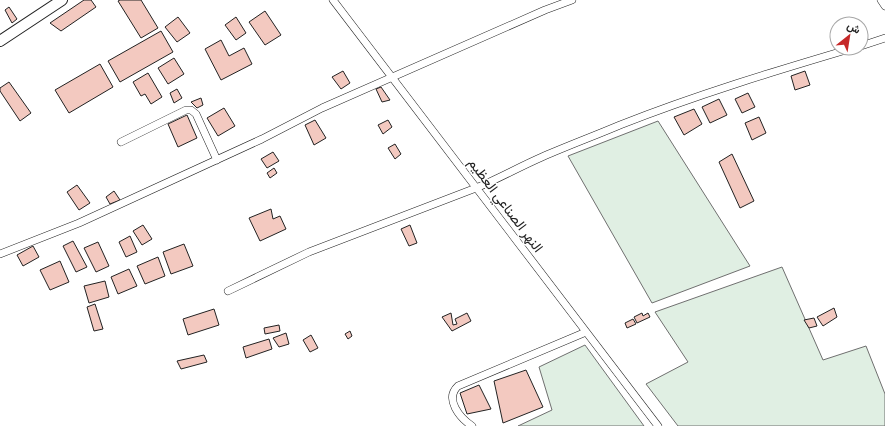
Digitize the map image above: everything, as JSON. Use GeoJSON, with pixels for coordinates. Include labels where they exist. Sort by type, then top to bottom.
{"type":"FeatureCollection","features":[{"type":"Feature","properties":{"kind":"street"},"geometry":{"type":"LineString","coordinates":[[0,41],[62,0]]}},
{"type":"Feature","properties":{"kind":"street","name":"النهر الصناعي العظيم"},"geometry":{"type":"LineString","coordinates":[[333,0],[658,426]]}},
{"type":"Feature","properties":{"kind":"street"},"geometry":{"type":"LineString","coordinates":[[0,254],[79,223],[262,139],[322,108],[538,13],[572,0]]}},
{"type":"Feature","properties":{"kind":"street"},"geometry":{"type":"LineString","coordinates":[[881,0],[885,6]]}},
{"type":"Feature","properties":{"kind":"street"},"geometry":{"type":"LineString","coordinates":[[869,43],[885,38]]}},
{"type":"Feature","properties":{"kind":"street"},"geometry":{"type":"LineString","coordinates":[[228,291],[309,252],[476,188],[542,157],[622,125],[711,93],[829,55]]}},
{"type":"Feature","properties":{"kind":"street"},"geometry":{"type":"LineString","coordinates":[[121,142],[186,110],[191,110],[196,114],[217,160]]}},
{"type":"Feature","properties":{"kind":"street"},"geometry":{"type":"LineString","coordinates":[[472,426],[465,421],[458,412],[452,399],[454,389],[586,332]]}},
{"type":"Feature","properties":{"kind":"green space"},"geometry":{"type":"Polygon","coordinates":[[[658,121],[750,266],[652,303],[568,156],[658,121]]]}},
{"type":"Feature","properties":{"kind":"green space"},"geometry":{"type":"Polygon","coordinates":[[[782,267],[823,360],[866,346],[885,394],[885,426],[678,426],[646,384],[688,362],[655,312],[782,267]]]}},
{"type":"Feature","properties":{"kind":"green space"},"geometry":{"type":"Polygon","coordinates":[[[585,345],[644,426],[518,426],[552,410],[539,367],[585,345]]]}},
{"type":"Feature","properties":{"kind":"building"},"geometry":{"type":"Polygon","coordinates":[[[84,0],[91,0],[96,7],[61,31],[50,23],[84,0]]]}},
{"type":"Feature","properties":{"kind":"building"},"geometry":{"type":"Polygon","coordinates":[[[141,0],[158,28],[141,38],[118,1],[141,0]]]}},
{"type":"Feature","properties":{"kind":"building"},"geometry":{"type":"Polygon","coordinates":[[[9,7],[17,19],[12,23],[5,10],[9,7]]]}},
{"type":"Feature","properties":{"kind":"building"},"geometry":{"type":"Polygon","coordinates":[[[265,11],[281,35],[265,45],[249,22],[265,11]]]}},
{"type":"Feature","properties":{"kind":"building"},"geometry":{"type":"Polygon","coordinates":[[[178,17],[190,33],[177,42],[165,27],[178,17]]]}},
{"type":"Feature","properties":{"kind":"building"},"geometry":{"type":"Polygon","coordinates":[[[236,17],[246,33],[236,40],[225,25],[236,17]]]}},
{"type":"Feature","properties":{"kind":"building"},"geometry":{"type":"Polygon","coordinates":[[[161,31],[173,52],[120,82],[108,61],[161,31]]]}},
{"type":"Feature","properties":{"kind":"building"},"geometry":{"type":"Polygon","coordinates":[[[221,40],[229,56],[244,48],[252,64],[221,80],[205,49],[221,40]]]}},
{"type":"Feature","properties":{"kind":"building"},"geometry":{"type":"Polygon","coordinates":[[[174,58],[184,74],[168,84],[158,68],[174,58]]]}},
{"type":"Feature","properties":{"kind":"building"},"geometry":{"type":"Polygon","coordinates":[[[100,64],[113,87],[69,113],[55,90],[100,64]]]}},
{"type":"Feature","properties":{"kind":"building"},"geometry":{"type":"Polygon","coordinates":[[[343,71],[350,83],[341,89],[332,77],[343,71]]]}},
{"type":"Feature","properties":{"kind":"building"},"geometry":{"type":"Polygon","coordinates":[[[805,71],[810,85],[795,90],[791,76],[805,71]]]}},
{"type":"Feature","properties":{"kind":"building"},"geometry":{"type":"Polygon","coordinates":[[[148,73],[162,97],[151,104],[145,94],[141,96],[133,82],[148,73]]]}},
{"type":"Feature","properties":{"kind":"building"},"geometry":{"type":"Polygon","coordinates":[[[9,82],[31,113],[20,121],[0,91],[0,88],[9,82]]]}},
{"type":"Feature","properties":{"kind":"building"},"geometry":{"type":"Polygon","coordinates":[[[381,87],[390,100],[382,102],[376,89],[381,87]]]}},
{"type":"Feature","properties":{"kind":"building"},"geometry":{"type":"Polygon","coordinates":[[[177,89],[182,98],[174,103],[170,93],[177,89]]]}},
{"type":"Feature","properties":{"kind":"building"},"geometry":{"type":"Polygon","coordinates":[[[748,93],[755,107],[742,113],[735,99],[748,93]]]}},
{"type":"Feature","properties":{"kind":"building"},"geometry":{"type":"Polygon","coordinates":[[[201,98],[203,105],[197,108],[191,102],[201,98]]]}},
{"type":"Feature","properties":{"kind":"building"},"geometry":{"type":"Polygon","coordinates":[[[719,99],[727,115],[710,123],[702,107],[719,99]]]}},
{"type":"Feature","properties":{"kind":"building"},"geometry":{"type":"Polygon","coordinates":[[[224,108],[235,126],[218,136],[207,118],[224,108]]]}},
{"type":"Feature","properties":{"kind":"building"},"geometry":{"type":"Polygon","coordinates":[[[694,109],[702,124],[684,135],[674,117],[694,109]]]}},
{"type":"Feature","properties":{"kind":"building"},"geometry":{"type":"Polygon","coordinates":[[[187,115],[197,138],[178,147],[168,124],[187,115]]]}},
{"type":"Feature","properties":{"kind":"building"},"geometry":{"type":"Polygon","coordinates":[[[759,117],[766,133],[752,140],[745,123],[759,117]]]}},
{"type":"Feature","properties":{"kind":"building"},"geometry":{"type":"Polygon","coordinates":[[[315,120],[326,138],[314,145],[305,125],[315,120]]]}},
{"type":"Feature","properties":{"kind":"building"},"geometry":{"type":"Polygon","coordinates":[[[388,120],[392,127],[383,134],[378,125],[388,120]]]}},
{"type":"Feature","properties":{"kind":"building"},"geometry":{"type":"Polygon","coordinates":[[[395,144],[401,154],[395,159],[388,148],[395,144]]]}},
{"type":"Feature","properties":{"kind":"building"},"geometry":{"type":"Polygon","coordinates":[[[273,152],[279,161],[267,168],[261,159],[273,152]]]}},
{"type":"Feature","properties":{"kind":"building"},"geometry":{"type":"Polygon","coordinates":[[[732,154],[754,201],[740,208],[719,162],[732,154]]]}},
{"type":"Feature","properties":{"kind":"building"},"geometry":{"type":"Polygon","coordinates":[[[274,168],[277,173],[270,178],[267,173],[274,168]]]}},
{"type":"Feature","properties":{"kind":"building"},"geometry":{"type":"Polygon","coordinates":[[[77,185],[90,203],[79,210],[67,192],[77,185]]]}},
{"type":"Feature","properties":{"kind":"building"},"geometry":{"type":"Polygon","coordinates":[[[114,191],[120,200],[110,204],[106,197],[114,191]]]}},
{"type":"Feature","properties":{"kind":"building"},"geometry":{"type":"Polygon","coordinates":[[[271,209],[273,219],[280,216],[286,229],[260,241],[249,218],[271,209]]]}},
{"type":"Feature","properties":{"kind":"building"},"geometry":{"type":"Polygon","coordinates":[[[143,225],[152,239],[142,245],[133,231],[143,225]]]}},
{"type":"Feature","properties":{"kind":"building"},"geometry":{"type":"Polygon","coordinates":[[[410,225],[417,243],[409,246],[401,229],[410,225]]]}},
{"type":"Feature","properties":{"kind":"building"},"geometry":{"type":"Polygon","coordinates":[[[130,236],[137,252],[126,257],[119,242],[130,236]]]}},
{"type":"Feature","properties":{"kind":"building"},"geometry":{"type":"Polygon","coordinates":[[[73,241],[87,267],[76,272],[63,246],[73,241]]]}},
{"type":"Feature","properties":{"kind":"building"},"geometry":{"type":"Polygon","coordinates":[[[98,242],[109,266],[96,272],[84,248],[98,242]]]}},
{"type":"Feature","properties":{"kind":"building"},"geometry":{"type":"Polygon","coordinates":[[[184,244],[193,266],[171,274],[163,252],[184,244]]]}},
{"type":"Feature","properties":{"kind":"building"},"geometry":{"type":"Polygon","coordinates":[[[33,246],[39,257],[23,266],[17,255],[33,246]]]}},
{"type":"Feature","properties":{"kind":"building"},"geometry":{"type":"Polygon","coordinates":[[[158,257],[165,276],[145,284],[137,266],[158,257]]]}},
{"type":"Feature","properties":{"kind":"building"},"geometry":{"type":"Polygon","coordinates":[[[60,261],[69,282],[50,290],[40,270],[60,261]]]}},
{"type":"Feature","properties":{"kind":"building"},"geometry":{"type":"Polygon","coordinates":[[[129,269],[137,286],[118,294],[111,277],[129,269]]]}},
{"type":"Feature","properties":{"kind":"building"},"geometry":{"type":"Polygon","coordinates":[[[105,281],[109,297],[89,303],[84,286],[105,281]]]}},
{"type":"Feature","properties":{"kind":"building"},"geometry":{"type":"Polygon","coordinates":[[[95,304],[103,329],[94,331],[87,307],[95,304]]]}},
{"type":"Feature","properties":{"kind":"building"},"geometry":{"type":"Polygon","coordinates":[[[834,308],[837,317],[823,326],[817,317],[834,308]]]}},
{"type":"Feature","properties":{"kind":"building"},"geometry":{"type":"Polygon","coordinates":[[[214,309],[219,325],[188,335],[183,319],[214,309]]]}},
{"type":"Feature","properties":{"kind":"building"},"geometry":{"type":"Polygon","coordinates":[[[451,313],[453,325],[457,324],[455,319],[467,313],[471,321],[452,331],[442,317],[451,313]]]}},
{"type":"Feature","properties":{"kind":"building"},"geometry":{"type":"Polygon","coordinates":[[[642,313],[643,316],[648,313],[650,317],[637,323],[634,317],[642,313]]]}},
{"type":"Feature","properties":{"kind":"building"},"geometry":{"type":"Polygon","coordinates":[[[814,318],[817,326],[809,328],[804,320],[814,318]]]}},
{"type":"Feature","properties":{"kind":"building"},"geometry":{"type":"Polygon","coordinates":[[[633,319],[636,324],[627,328],[625,323],[633,319]]]}},
{"type":"Feature","properties":{"kind":"building"},"geometry":{"type":"Polygon","coordinates":[[[279,325],[280,331],[265,334],[264,328],[279,325]]]}},
{"type":"Feature","properties":{"kind":"building"},"geometry":{"type":"Polygon","coordinates":[[[350,331],[352,336],[348,339],[345,334],[350,331]]]}},
{"type":"Feature","properties":{"kind":"building"},"geometry":{"type":"Polygon","coordinates":[[[286,333],[289,344],[279,347],[273,338],[286,333]]]}},
{"type":"Feature","properties":{"kind":"building"},"geometry":{"type":"Polygon","coordinates":[[[311,335],[318,348],[310,352],[303,340],[311,335]]]}},
{"type":"Feature","properties":{"kind":"building"},"geometry":{"type":"Polygon","coordinates":[[[269,339],[272,349],[246,358],[243,347],[269,339]]]}},
{"type":"Feature","properties":{"kind":"building"},"geometry":{"type":"Polygon","coordinates":[[[204,355],[207,362],[181,369],[177,361],[204,355]]]}},
{"type":"Feature","properties":{"kind":"building"},"geometry":{"type":"Polygon","coordinates":[[[526,370],[543,407],[503,423],[494,381],[526,370]]]}},
{"type":"Feature","properties":{"kind":"building"},"geometry":{"type":"Polygon","coordinates":[[[479,385],[491,409],[467,414],[460,393],[479,385]]]}}]}
